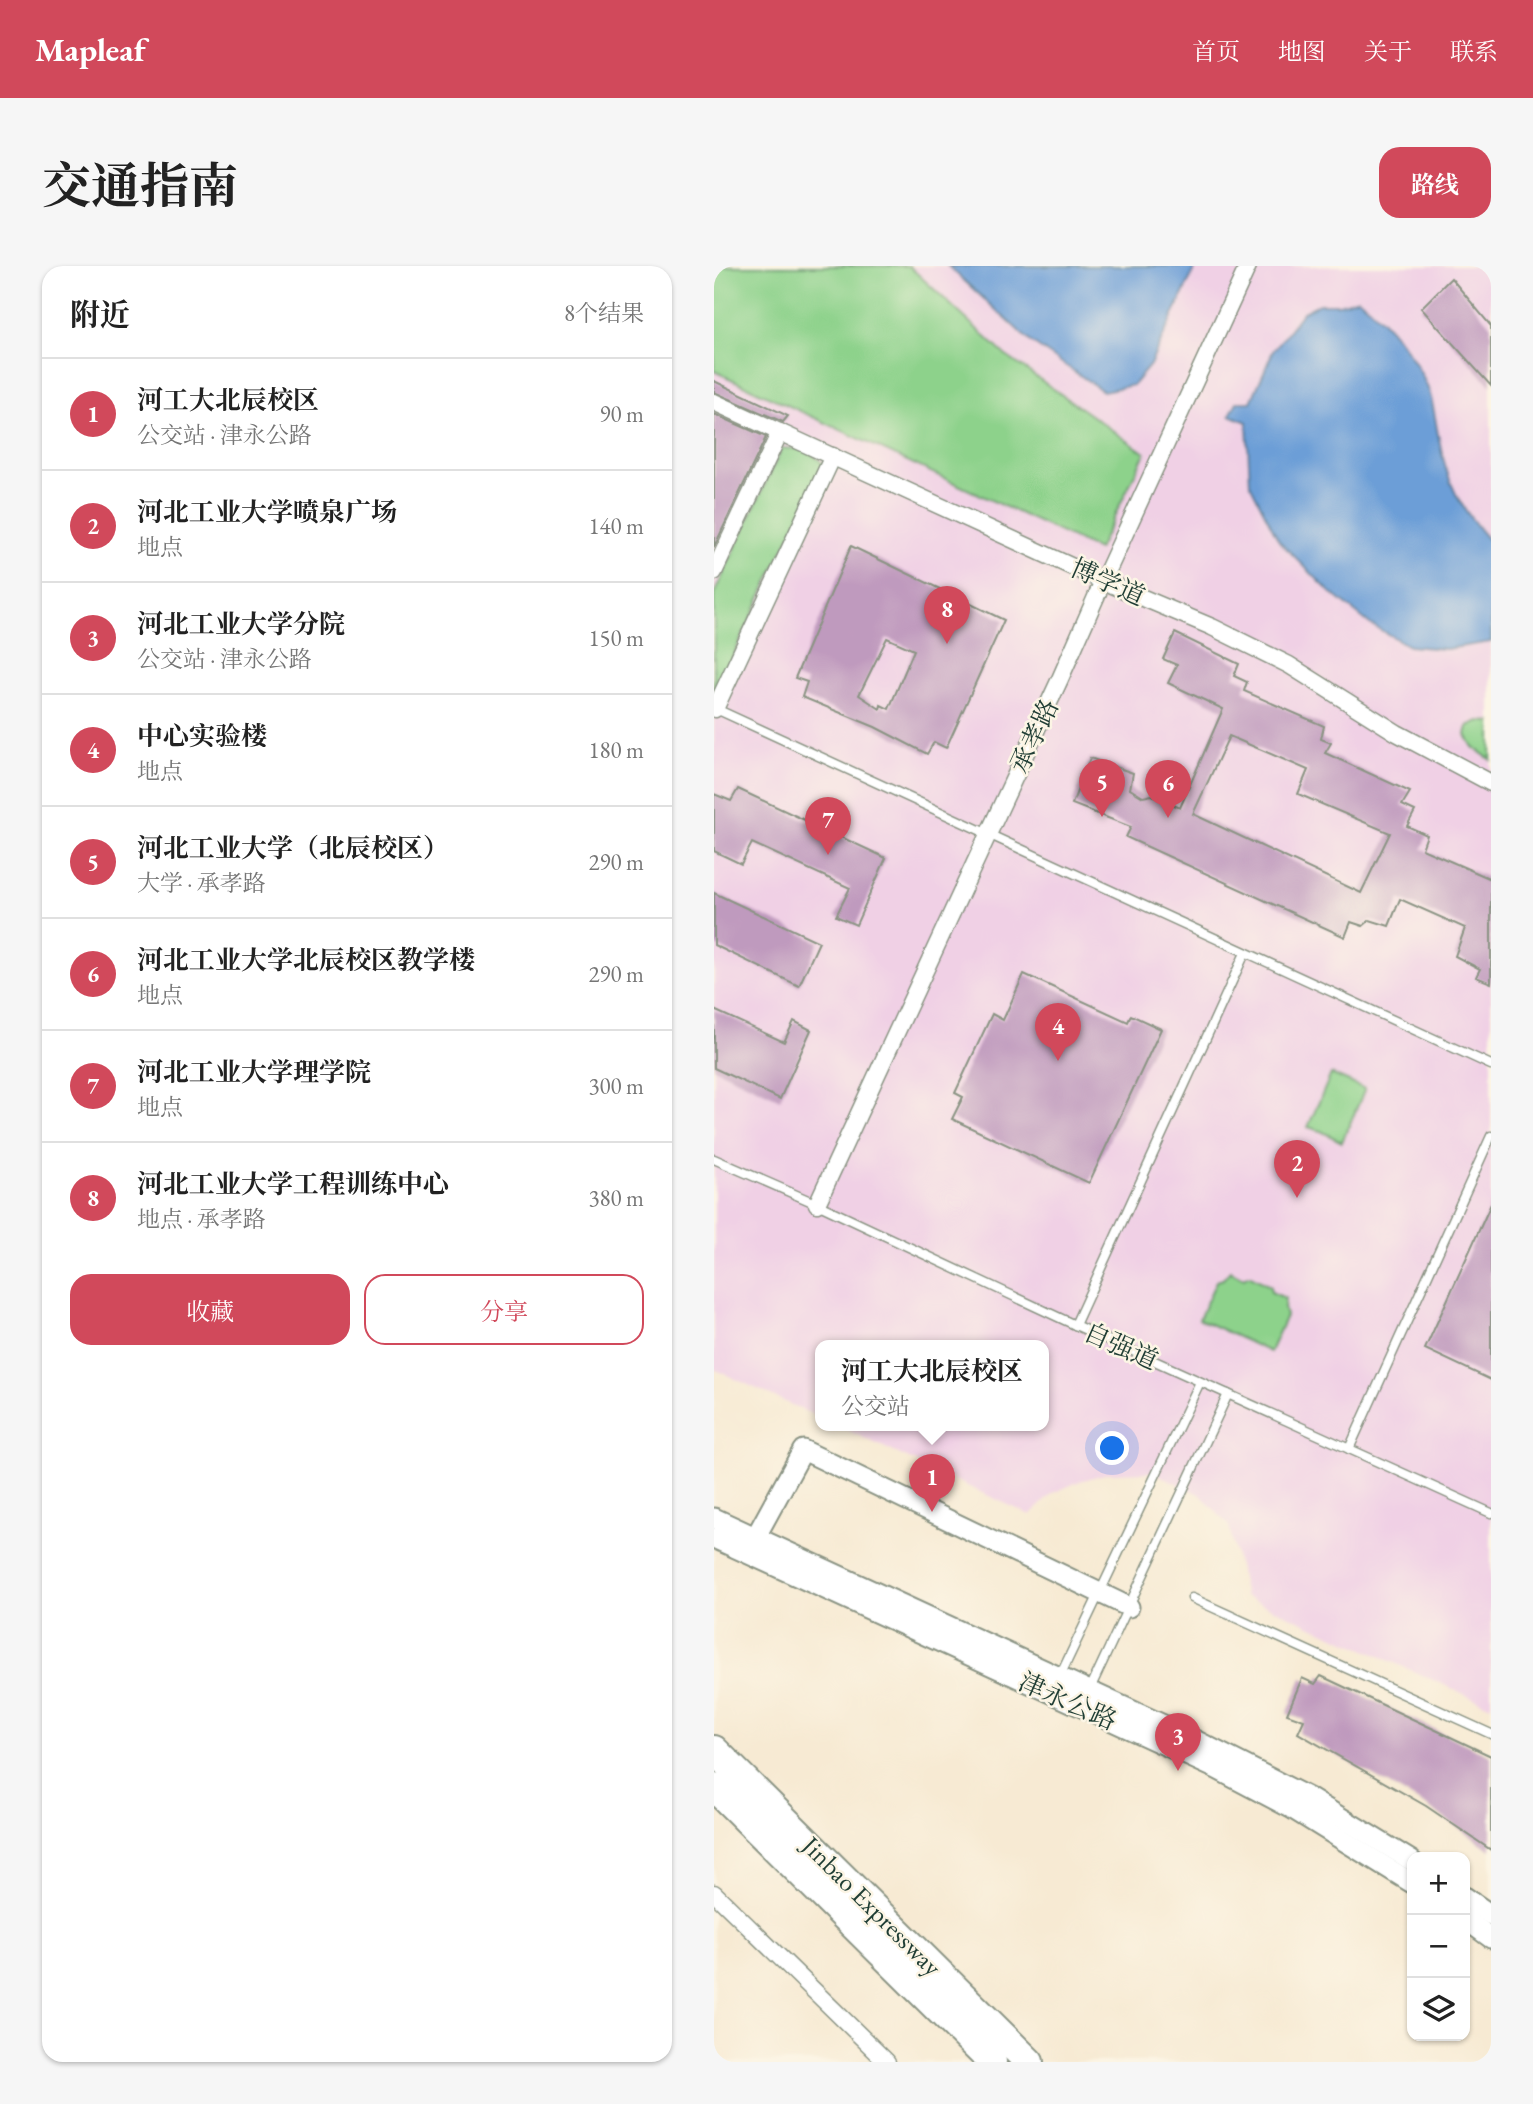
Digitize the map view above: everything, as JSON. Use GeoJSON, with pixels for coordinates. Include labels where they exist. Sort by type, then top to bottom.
{"type":"FeatureCollection","features":[{"type":"Feature","properties":{"kind":"highway","name":"Jinbao Expressway"},"geometry":{"type":"LineString","coordinates":[[714,1750],[1029,2062]]}},
{"type":"Feature","properties":{"kind":"highway","name":"Jinbao Expressway"},"geometry":{"type":"LineString","coordinates":[[714,1787],[992,2062]]}},
{"type":"Feature","properties":{"kind":"street","name":"承孝路"},"geometry":{"type":"LineString","coordinates":[[817,1203],[1248,266]]}},
{"type":"Feature","properties":{"kind":"street","name":"博学道"},"geometry":{"type":"LineString","coordinates":[[714,401],[1103,581],[1212,627],[1289,665],[1398,733],[1491,783]]}},
{"type":"Feature","properties":{"kind":"street"},"geometry":{"type":"LineString","coordinates":[[714,572],[780,432]]}},
{"type":"Feature","properties":{"kind":"street"},"geometry":{"type":"LineString","coordinates":[[715,709],[833,456]]}},
{"type":"Feature","properties":{"kind":"street"},"geometry":{"type":"LineString","coordinates":[[755,1538],[803,1450],[1129,1607]]}},
{"type":"Feature","properties":{"kind":"street","name":"津永公路"},"geometry":{"type":"LineString","coordinates":[[714,1518],[1085,1699],[1291,1808],[1407,1880]]}},
{"type":"Feature","properties":{"kind":"street","name":"津永公路"},"geometry":{"type":"LineString","coordinates":[[714,1538],[1055,1685]]}},
{"type":"Feature","properties":{"kind":"street","name":"津永公路"},"geometry":{"type":"LineString","coordinates":[[1085,1699],[1185,1735],[1309,1798],[1407,1858]]}},
{"type":"Feature","properties":{"kind":"street"},"geometry":{"type":"LineString","coordinates":[[714,1893],[887,2062]]}},
{"type":"Feature","properties":{"kind":"street"},"geometry":{"type":"LineString","coordinates":[[1470,1900],[1491,1915]]}},
{"type":"Feature","properties":{"kind":"street"},"geometry":{"type":"LineString","coordinates":[[1470,1923],[1491,1938]]}},
{"type":"Feature","properties":{"kind":"lane"},"geometry":{"type":"LineString","coordinates":[[715,709],[1491,1065]]}},
{"type":"Feature","properties":{"kind":"lane"},"geometry":{"type":"LineString","coordinates":[[1075,1325],[1245,953]]}},
{"type":"Feature","properties":{"kind":"lane"},"geometry":{"type":"LineString","coordinates":[[1349,1449],[1491,1136]]}},
{"type":"Feature","properties":{"kind":"lane","name":"自强道"},"geometry":{"type":"LineString","coordinates":[[714,1159],[817,1203],[1075,1325],[1491,1513]]}},
{"type":"Feature","properties":{"kind":"lane"},"geometry":{"type":"LineString","coordinates":[[1055,1685],[1200,1382]]}},
{"type":"Feature","properties":{"kind":"lane"},"geometry":{"type":"LineString","coordinates":[[1085,1699],[1228,1394]]}},
{"type":"Feature","properties":{"kind":"lane"},"geometry":{"type":"LineString","coordinates":[[1192,1598],[1491,1734]]}},
{"type":"Feature","properties":{"kind":"shaded area"},"geometry":{"type":"Polygon","coordinates":[[[714,266],[1491,266],[1491,1706],[1245,1596],[1229,1526],[1201,1495],[1153,1472],[1108,1473],[1080,1481],[1053,1493],[1030,1515],[849,1431],[1049,1431],[1049,1340],[815,1340],[815,1416],[714,1369],[714,266]]]}},
{"type":"Feature","properties":{"kind":"green space"},"geometry":{"type":"Polygon","coordinates":[[[714,266],[909,266],[1005,355],[1145,453],[1098,550],[714,371],[714,266]]]}},
{"type":"Feature","properties":{"kind":"green space"},"geometry":{"type":"Polygon","coordinates":[[[782,448],[806,449],[824,464],[714,696],[714,594],[782,448]]]}},
{"type":"Feature","properties":{"kind":"green space"},"geometry":{"type":"Polygon","coordinates":[[[1479,721],[1491,722],[1491,760],[1473,747],[1466,735],[1468,726],[1479,721]]]}},
{"type":"Feature","properties":{"kind":"green space"},"geometry":{"type":"Polygon","coordinates":[[[1331,1074],[1365,1089],[1342,1142],[1308,1127],[1331,1074]]]}},
{"type":"Feature","properties":{"kind":"green space"},"geometry":{"type":"Polygon","coordinates":[[[1230,1271],[1243,1278],[1249,1275],[1270,1286],[1271,1292],[1285,1298],[1286,1316],[1270,1352],[1199,1319],[1216,1281],[1223,1279],[1230,1271]]]}},
{"type":"Feature","properties":{"kind":"water"},"geometry":{"type":"Polygon","coordinates":[[[948,266],[1196,266],[1150,365],[1133,385],[1103,391],[1031,342],[948,266]]]}},
{"type":"Feature","properties":{"kind":"water"},"geometry":{"type":"Polygon","coordinates":[[[1358,298],[1398,338],[1421,373],[1431,398],[1442,455],[1451,483],[1471,519],[1491,543],[1491,642],[1446,649],[1409,646],[1370,624],[1328,590],[1279,541],[1250,484],[1247,422],[1230,415],[1237,402],[1251,402],[1273,351],[1303,312],[1319,304],[1339,304],[1358,298]]]}},
{"type":"Feature","properties":{"kind":"building"},"geometry":{"type":"Polygon","coordinates":[[[1451,278],[1491,326],[1491,386],[1421,308],[1451,278]]]}},
{"type":"Feature","properties":{"kind":"building"},"geometry":{"type":"Polygon","coordinates":[[[714,381],[788,416],[783,422],[714,392],[714,381]]]}},
{"type":"Feature","properties":{"kind":"building"},"geometry":{"type":"Polygon","coordinates":[[[714,414],[766,437],[714,547],[714,414]]]}},
{"type":"Feature","properties":{"kind":"building"},"geometry":{"type":"Polygon","coordinates":[[[851,546],[1004,620],[946,748],[934,742],[927,754],[875,727],[802,697],[807,682],[795,678],[851,546]],[[887,638],[859,695],[880,709],[881,705],[889,709],[914,650],[887,638]]]}},
{"type":"Feature","properties":{"kind":"building"},"geometry":{"type":"Polygon","coordinates":[[[1175,633],[1239,664],[1234,676],[1247,682],[1244,691],[1324,726],[1321,739],[1331,743],[1325,753],[1410,792],[1402,805],[1415,811],[1407,826],[1427,835],[1422,849],[1491,879],[1491,983],[1476,977],[1480,969],[1455,956],[1465,928],[1400,899],[1389,926],[1370,920],[1363,926],[1351,922],[1345,937],[1126,837],[1131,827],[1072,804],[1090,758],[1133,773],[1130,789],[1143,797],[1152,795],[1180,808],[1223,709],[1168,683],[1177,665],[1163,659],[1175,633]],[[1229,736],[1193,814],[1361,893],[1390,833],[1298,794],[1308,770],[1229,736]]]}},
{"type":"Feature","properties":{"kind":"building"},"geometry":{"type":"Polygon","coordinates":[[[738,789],[886,858],[856,925],[836,916],[850,888],[752,843],[741,864],[714,851],[714,794],[731,801],[738,789]]]}},
{"type":"Feature","properties":{"kind":"building"},"geometry":{"type":"Polygon","coordinates":[[[714,893],[819,942],[799,986],[714,945],[714,893]]]}},
{"type":"Feature","properties":{"kind":"building"},"geometry":{"type":"Polygon","coordinates":[[[1024,974],[1128,1022],[1131,1015],[1161,1029],[1089,1183],[952,1119],[963,1097],[955,1093],[992,1014],[1003,1020],[1024,974]]]}},
{"type":"Feature","properties":{"kind":"building"},"geometry":{"type":"Polygon","coordinates":[[[714,1010],[784,1042],[794,1021],[811,1030],[780,1099],[714,1068],[714,1010]]]}},
{"type":"Feature","properties":{"kind":"building"},"geometry":{"type":"Polygon","coordinates":[[[1491,1204],[1491,1380],[1425,1349],[1491,1204]]]}},
{"type":"Feature","properties":{"kind":"building"},"geometry":{"type":"Polygon","coordinates":[[[1321,1676],[1491,1756],[1491,1850],[1426,1806],[1298,1733],[1304,1720],[1287,1714],[1302,1678],[1315,1684],[1321,1676]]]}},
{"type":"Feature","properties":{"kind":"place","name":"河北工业大学工程训练中心"},"geometry":{"type":"Point","coordinates":[947,644]}},
{"type":"Feature","properties":{"kind":"place","name":"河北工业大学（北辰校区）"},"geometry":{"type":"Point","coordinates":[1102,817]}},
{"type":"Feature","properties":{"kind":"place","name":"河北工业大学北辰校区教学楼"},"geometry":{"type":"Point","coordinates":[1168,818]}},
{"type":"Feature","properties":{"kind":"place","name":"河北工业大学理学院"},"geometry":{"type":"Point","coordinates":[828,855]}},
{"type":"Feature","properties":{"kind":"place","name":"中心实验楼"},"geometry":{"type":"Point","coordinates":[1058,1061]}},
{"type":"Feature","properties":{"kind":"place","name":"河北工业大学喷泉广场"},"geometry":{"type":"Point","coordinates":[1297,1198]}},
{"type":"Feature","properties":{"kind":"place","name":"河工大北辰校区"},"geometry":{"type":"Point","coordinates":[932,1512]}},
{"type":"Feature","properties":{"kind":"place","name":"河北工业大学分院"},"geometry":{"type":"Point","coordinates":[1178,1771]}}]}
